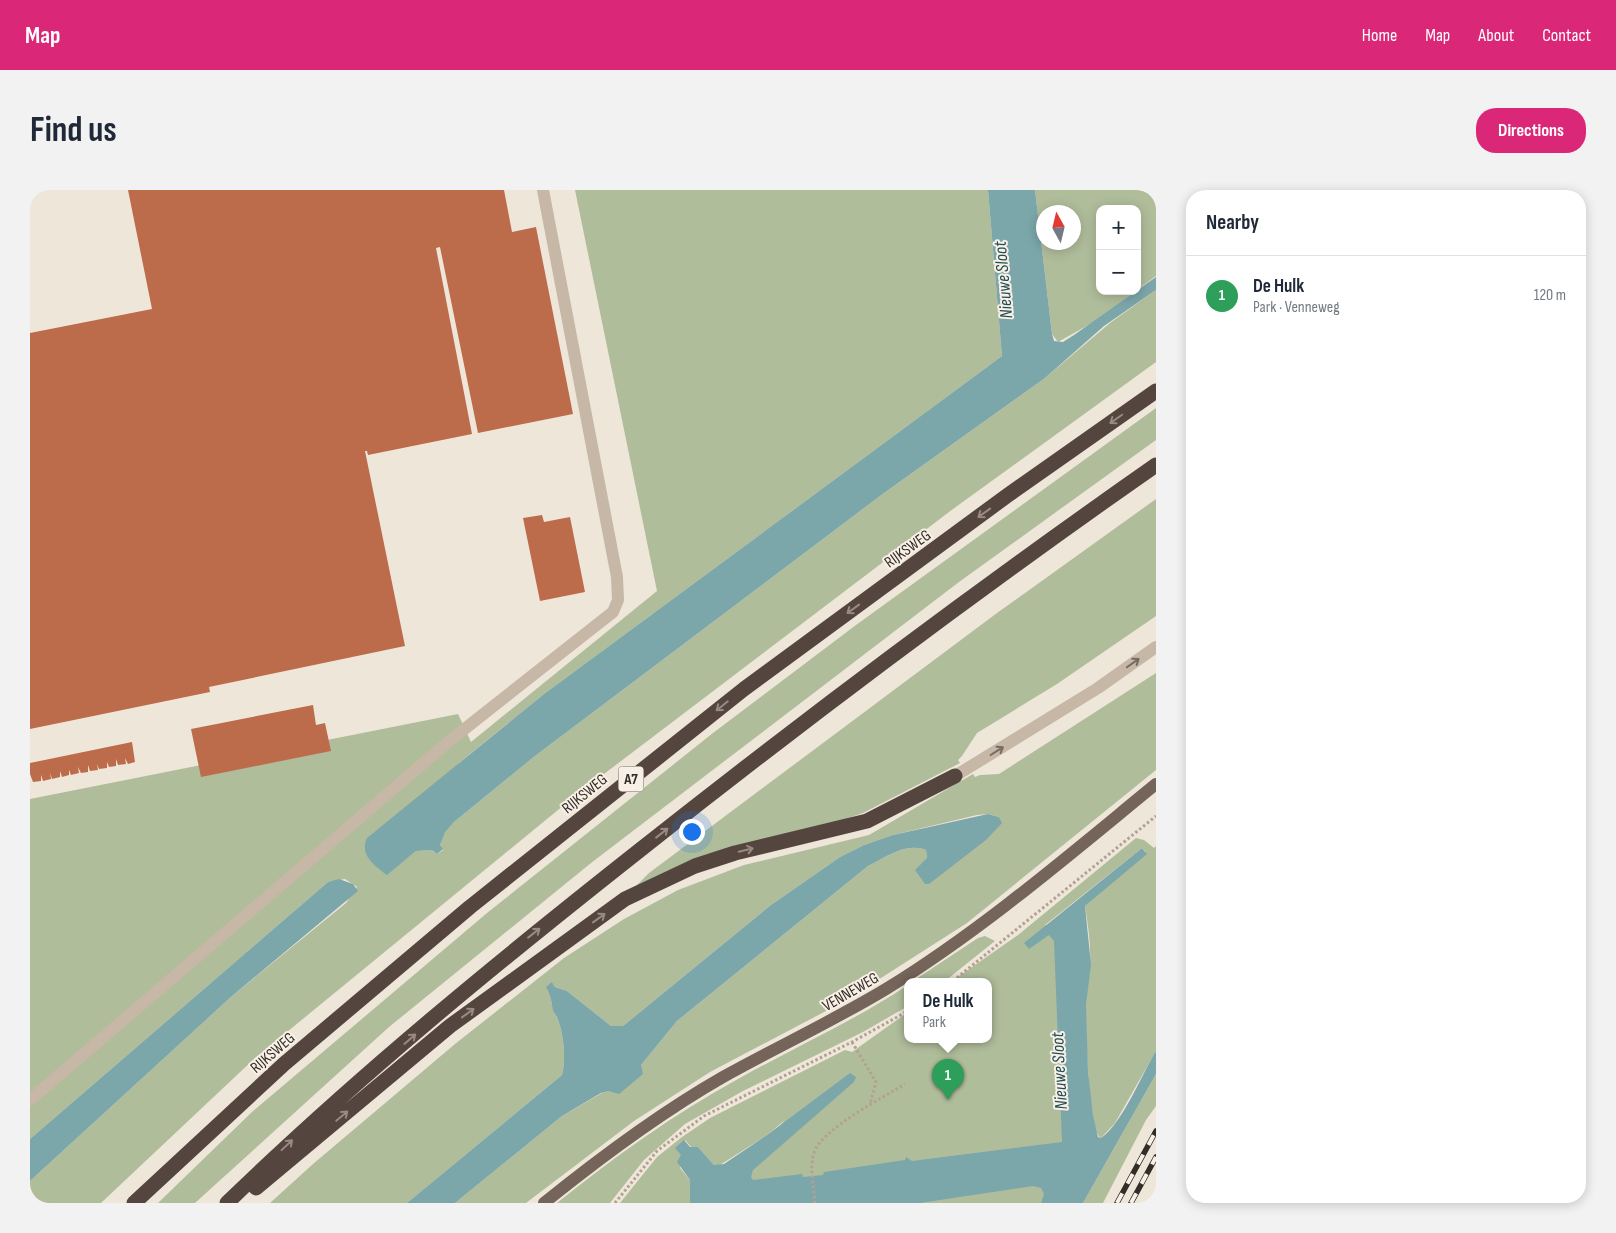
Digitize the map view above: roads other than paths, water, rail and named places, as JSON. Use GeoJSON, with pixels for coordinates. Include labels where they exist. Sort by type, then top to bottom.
{"type":"FeatureCollection","features":[{"type":"Feature","properties":{"kind":"highway","name":"RIJKSWEG"},"geometry":{"type":"LineString","coordinates":[[134,1203],[212,1128],[291,1057],[470,907],[736,695],[1000,501],[1156,391]]}},
{"type":"Feature","properties":{"kind":"highway"},"geometry":{"type":"LineString","coordinates":[[227,1203],[288,1144],[506,955],[780,739],[1052,538],[1156,464]]}},
{"type":"Feature","properties":{"kind":"highway"},"geometry":{"type":"LineString","coordinates":[[237,1203],[450,1026],[625,899],[695,866],[735,853],[867,821],[955,776]]}},
{"type":"Feature","properties":{"kind":"main road","name":"VENNEWEG"},"geometry":{"type":"LineString","coordinates":[[544,1203],[620,1144],[694,1095],[842,1014],[936,957],[993,916],[1156,784]]}},
{"type":"Feature","properties":{"kind":"lane"},"geometry":{"type":"LineString","coordinates":[[30,1100],[448,742],[613,612],[618,600],[617,577],[543,190]]}},
{"type":"Feature","properties":{"kind":"lane"},"geometry":{"type":"LineString","coordinates":[[955,776],[1098,688],[1156,647]]}},
{"type":"Feature","properties":{"kind":"water","name":"Nieuwe Sloot"},"geometry":{"type":"Polygon","coordinates":[[[988,190],[1035,190],[1037,205],[1036,250],[1042,250],[1054,341],[1063,342],[1131,295],[1141,295],[1141,288],[1156,277],[1156,290],[1104,326],[1045,378],[884,493],[535,756],[454,822],[445,832],[440,845],[443,849],[437,854],[432,850],[416,851],[387,875],[369,859],[365,850],[367,838],[544,694],[1002,356],[988,190]]]}},
{"type":"Feature","properties":{"kind":"water"},"geometry":{"type":"Polygon","coordinates":[[[988,814],[999,817],[1002,823],[986,840],[929,884],[925,884],[915,870],[927,858],[926,850],[919,848],[904,849],[868,866],[677,1021],[641,1065],[643,1074],[619,1094],[609,1091],[601,1093],[562,1116],[455,1203],[407,1203],[562,1075],[564,1055],[562,1033],[546,987],[552,982],[555,987],[567,991],[611,1026],[623,1026],[771,905],[840,857],[864,845],[893,835],[988,814]]]}},
{"type":"Feature","properties":{"kind":"water"},"geometry":{"type":"Polygon","coordinates":[[[1142,848],[1147,854],[1085,906],[1091,965],[1086,1005],[1088,1071],[1093,1115],[1098,1137],[1101,1138],[1116,1122],[1156,1051],[1156,1074],[1083,1203],[1041,1203],[1044,1194],[1041,1188],[1033,1186],[920,1203],[690,1203],[690,1180],[677,1162],[681,1155],[675,1148],[684,1140],[690,1147],[698,1147],[714,1165],[724,1164],[767,1135],[850,1073],[856,1077],[854,1082],[753,1170],[751,1177],[753,1180],[802,1174],[803,1177],[823,1175],[824,1172],[905,1160],[906,1157],[912,1161],[1062,1142],[1054,941],[1049,935],[1029,949],[1024,943],[1142,848]]]}},
{"type":"Feature","properties":{"kind":"water"},"geometry":{"type":"Polygon","coordinates":[[[339,879],[353,884],[358,891],[232,996],[30,1181],[30,1139],[328,882],[339,879]]]}},
{"type":"Feature","properties":{"kind":"railway"},"geometry":{"type":"LineString","coordinates":[[1117,1203],[1156,1131]]}},
{"type":"Feature","properties":{"kind":"railway"},"geometry":{"type":"LineString","coordinates":[[1131,1203],[1156,1157]]}},
{"type":"Feature","properties":{"kind":"place","name":"De Hulk"},"geometry":{"type":"Point","coordinates":[948,1100]}}]}
